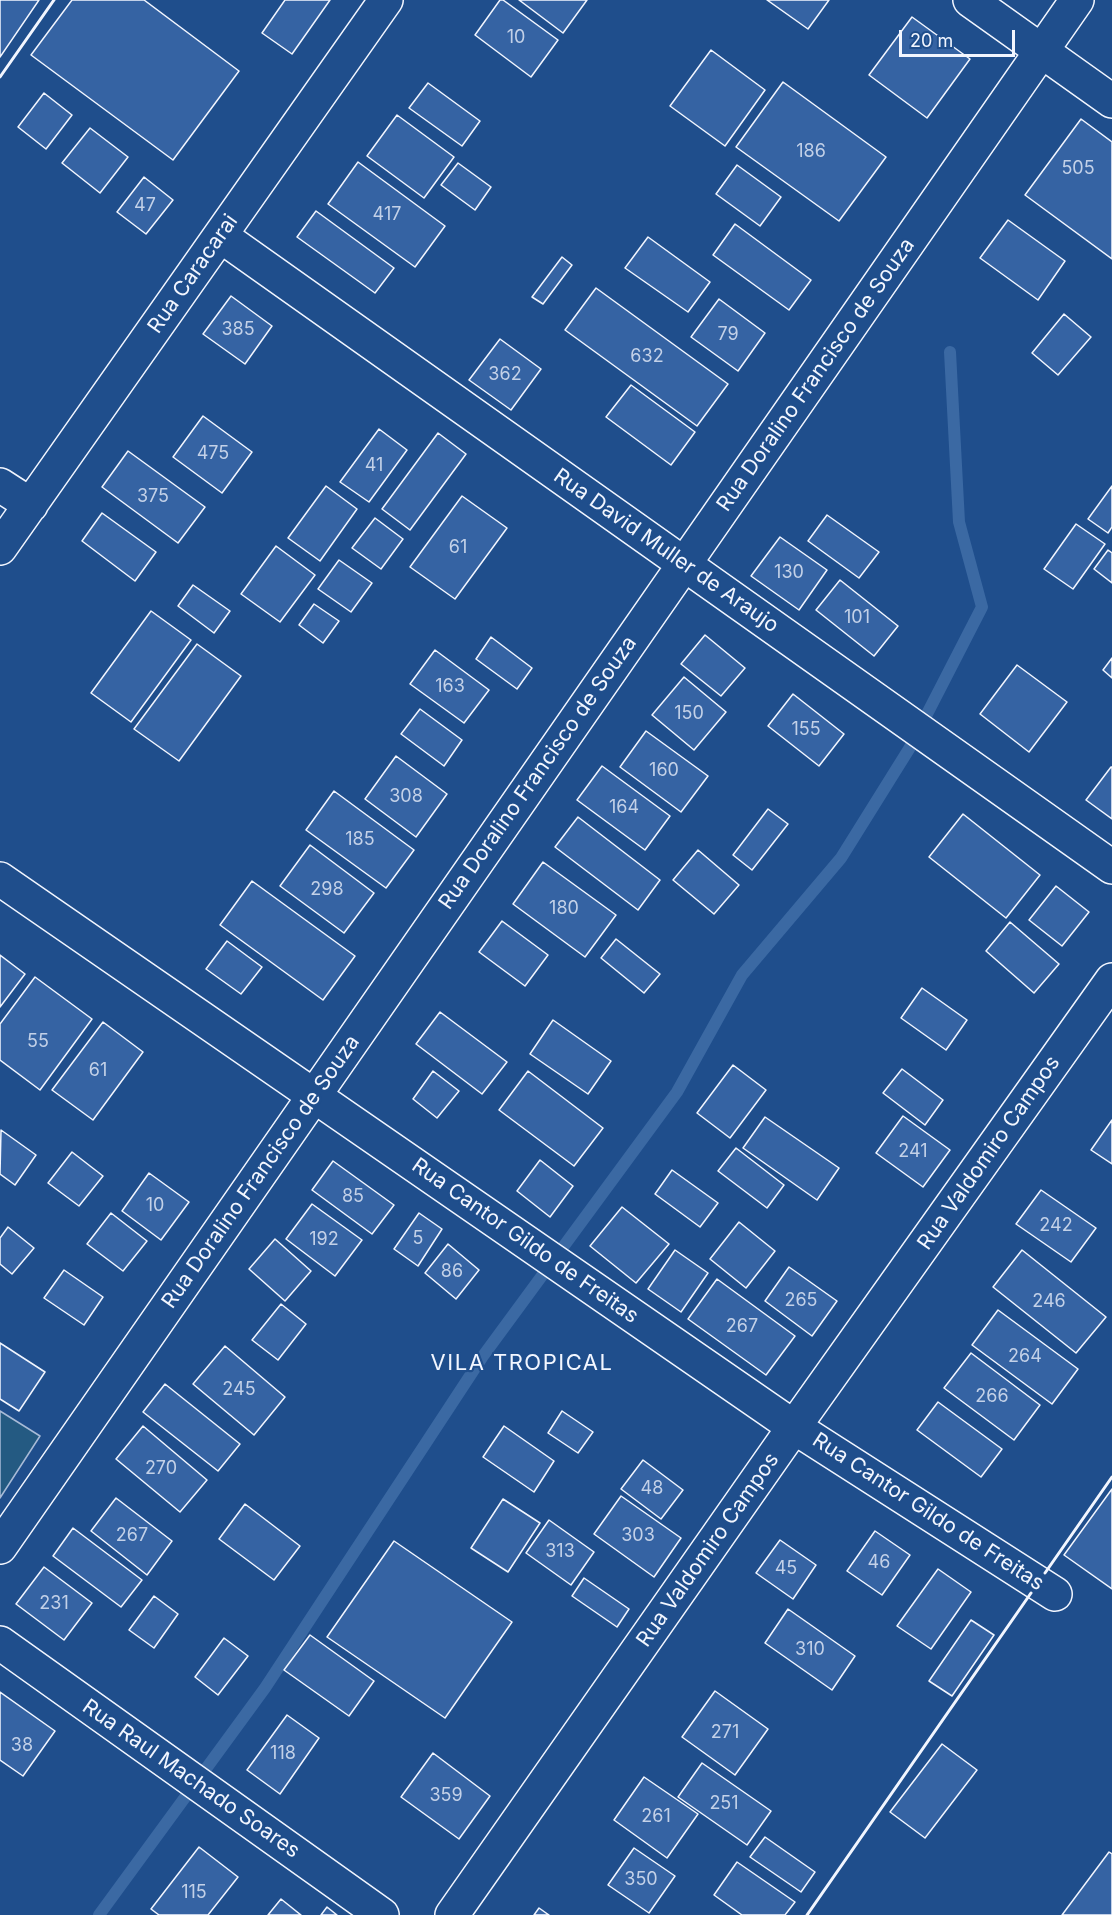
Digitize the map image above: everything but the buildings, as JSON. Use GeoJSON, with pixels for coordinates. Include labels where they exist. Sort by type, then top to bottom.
{"type":"FeatureCollection","features":[{"type":"Feature","properties":{"kind":"street","name":"Rua Caracarai"},"geometry":{"type":"LineString","coordinates":[[0,548],[386,0]]}},
{"type":"Feature","properties":{"kind":"street"},"geometry":{"type":"LineString","coordinates":[[970,0],[1112,101]]}},
{"type":"Feature","properties":{"kind":"street","name":"Rua Doralino Francisco de Souza"},"geometry":{"type":"LineString","coordinates":[[0,1547],[1077,0]]}},
{"type":"Feature","properties":{"kind":"street","name":"Rua David Muller de Araujo"},"geometry":{"type":"LineString","coordinates":[[221,236],[1112,867]]}},
{"type":"Feature","properties":{"kind":"street"},"geometry":{"type":"LineString","coordinates":[[0,485],[30,505]]}},
{"type":"Feature","properties":{"kind":"street","name":"Rua Cantor Gildo de Freitas"},"geometry":{"type":"LineString","coordinates":[[0,879],[794,1426],[1055,1594]]}},
{"type":"Feature","properties":{"kind":"street","name":"Rua Valdomiro Campos"},"geometry":{"type":"LineString","coordinates":[[452,1915],[794,1426],[1112,980]]}},
{"type":"Feature","properties":{"kind":"street","name":"Rua Raul Machado Soares"},"geometry":{"type":"LineString","coordinates":[[0,1643],[382,1915]]}},
{"type":"Feature","properties":{"kind":"shaded area"},"geometry":{"type":"Polygon","coordinates":[[[0,1411],[40,1436],[0,1498],[0,1411]]]}},
{"type":"Feature","properties":{"kind":"waterway"},"geometry":{"type":"LineString","coordinates":[[99,1915],[265,1688],[483,1356],[677,1092],[742,975],[841,858],[909,749],[982,607],[959,522],[950,352]]}},
{"type":"Feature","properties":{"kind":"wall"},"geometry":{"type":"LineString","coordinates":[[0,77],[54,0]]}},
{"type":"Feature","properties":{"kind":"wall"},"geometry":{"type":"LineString","coordinates":[[1045,1573],[1112,1477]]}},
{"type":"Feature","properties":{"kind":"wall"},"geometry":{"type":"LineString","coordinates":[[807,1915],[1031,1593]]}},
{"type":"Feature","properties":{"kind":"district","name":"VILA TROPICAL"},"geometry":{"type":"Point","coordinates":[522,1363]}}]}
